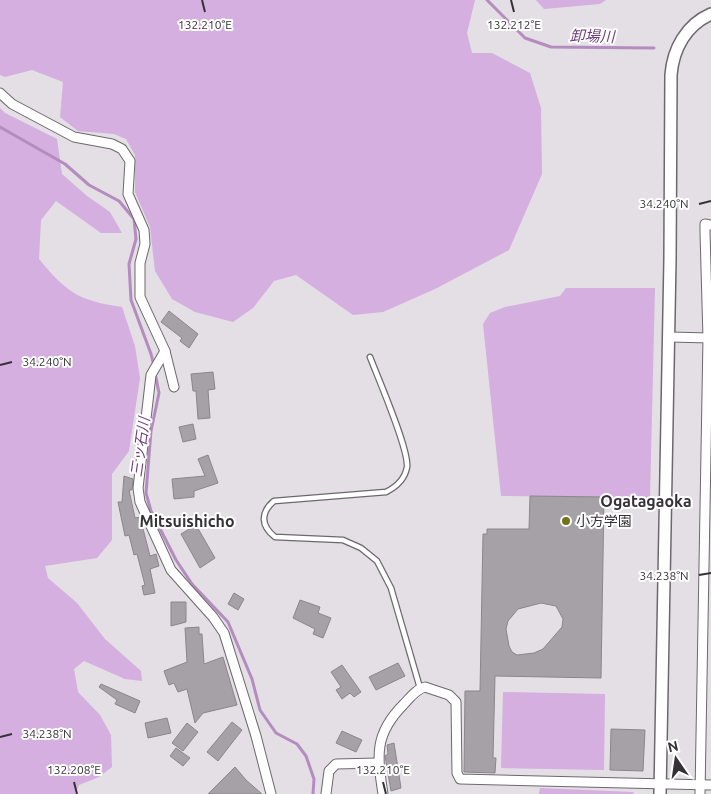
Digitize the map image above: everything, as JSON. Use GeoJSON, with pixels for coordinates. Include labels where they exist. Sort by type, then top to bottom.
{"type":"FeatureCollection","features":[{"type":"Feature","properties":{"kind":"street"},"geometry":{"type":"LineString","coordinates":[[660,789],[669,337],[672,64],[675,52],[687,32],[696,23],[711,14]]}},
{"type":"Feature","properties":{"kind":"street"},"geometry":{"type":"LineString","coordinates":[[0,93],[12,104],[74,137],[112,144],[122,149],[130,161],[128,194],[144,230],[145,244],[140,263],[140,297],[164,353],[174,387]]}},
{"type":"Feature","properties":{"kind":"street"},"geometry":{"type":"LineString","coordinates":[[700,789],[707,637],[709,286],[705,224],[711,225]]}},
{"type":"Feature","properties":{"kind":"street"},"geometry":{"type":"LineString","coordinates":[[669,337],[709,338]]}},
{"type":"Feature","properties":{"kind":"street"},"geometry":{"type":"LineString","coordinates":[[164,353],[151,375],[138,488],[140,502],[171,570],[213,617],[224,634],[256,736],[271,794]]}},
{"type":"Feature","properties":{"kind":"street"},"geometry":{"type":"LineString","coordinates":[[383,794],[378,764],[382,735],[388,721],[420,688],[429,688],[449,695],[456,702],[457,773],[460,779],[660,789],[700,789],[711,785]]}},
{"type":"Feature","properties":{"kind":"street"},"geometry":{"type":"LineString","coordinates":[[326,794],[329,771],[336,764],[378,764]]}},
{"type":"Feature","properties":{"kind":"lane"},"geometry":{"type":"LineString","coordinates":[[370,357],[405,451],[407,468],[404,476],[400,482],[386,492],[274,501],[267,507],[264,515],[264,524],[275,537],[328,538],[348,542],[362,548],[377,561],[391,588],[420,688]]}},
{"type":"Feature","properties":{"kind":"shaded area"},"geometry":{"type":"Polygon","coordinates":[[[0,0],[475,0],[467,33],[472,53],[492,53],[530,73],[541,108],[542,174],[509,250],[435,289],[383,312],[353,315],[296,275],[274,281],[253,308],[233,322],[195,312],[172,299],[155,271],[150,227],[135,192],[135,155],[126,139],[114,134],[78,131],[60,117],[63,82],[32,70],[5,77],[0,75],[0,0]]]}},
{"type":"Feature","properties":{"kind":"shaded area"},"geometry":{"type":"Polygon","coordinates":[[[536,0],[606,0],[600,4],[544,9],[536,0]]]}},
{"type":"Feature","properties":{"kind":"shaded area"},"geometry":{"type":"Polygon","coordinates":[[[0,108],[5,113],[57,139],[62,174],[87,196],[110,212],[122,233],[101,233],[56,201],[41,220],[39,259],[57,280],[74,293],[95,302],[122,307],[135,346],[140,378],[129,451],[112,474],[112,540],[97,558],[45,566],[48,578],[77,603],[105,639],[141,671],[142,681],[125,679],[84,661],[74,669],[78,692],[100,715],[111,735],[112,767],[99,777],[79,785],[75,794],[0,794],[0,108]]]}},
{"type":"Feature","properties":{"kind":"shaded area"},"geometry":{"type":"Polygon","coordinates":[[[566,288],[655,288],[650,498],[501,496],[483,324],[490,313],[505,307],[560,296],[566,288]]]}},
{"type":"Feature","properties":{"kind":"shaded area"},"geometry":{"type":"Polygon","coordinates":[[[503,692],[605,694],[604,770],[501,768],[503,692]]]}},
{"type":"Feature","properties":{"kind":"shaded area"},"geometry":{"type":"Polygon","coordinates":[[[540,788],[633,792],[634,794],[539,794],[540,788]]]}},
{"type":"Feature","properties":{"kind":"building"},"geometry":{"type":"Polygon","coordinates":[[[169,311],[198,334],[189,348],[180,341],[182,338],[161,322],[169,311]]]}},
{"type":"Feature","properties":{"kind":"building"},"geometry":{"type":"Polygon","coordinates":[[[213,372],[215,389],[208,390],[210,418],[198,419],[196,391],[193,391],[191,374],[213,372]]]}},
{"type":"Feature","properties":{"kind":"building"},"geometry":{"type":"Polygon","coordinates":[[[193,424],[196,439],[183,442],[179,427],[193,424]]]}},
{"type":"Feature","properties":{"kind":"building"},"geometry":{"type":"Polygon","coordinates":[[[208,455],[218,483],[194,491],[194,497],[174,499],[172,479],[205,476],[198,459],[208,455]]]}},
{"type":"Feature","properties":{"kind":"building"},"geometry":{"type":"Polygon","coordinates":[[[124,476],[133,479],[132,490],[129,490],[135,518],[140,517],[150,556],[156,554],[159,566],[150,569],[155,593],[144,595],[142,586],[145,585],[137,554],[134,555],[129,535],[125,536],[118,502],[122,502],[124,476]]]}},
{"type":"Feature","properties":{"kind":"building"},"geometry":{"type":"Polygon","coordinates":[[[530,496],[604,497],[601,678],[495,676],[493,758],[496,758],[495,773],[464,772],[465,691],[480,691],[483,534],[487,534],[487,529],[529,529],[530,496]],[[541,603],[518,609],[508,621],[506,629],[512,652],[517,655],[534,653],[543,649],[562,627],[563,619],[556,606],[541,603]]]}},
{"type":"Feature","properties":{"kind":"building"},"geometry":{"type":"Polygon","coordinates":[[[196,525],[215,558],[200,568],[181,534],[196,525]]]}},
{"type":"Feature","properties":{"kind":"building"},"geometry":{"type":"Polygon","coordinates":[[[234,593],[244,599],[238,610],[228,604],[234,593]]]}},
{"type":"Feature","properties":{"kind":"building"},"geometry":{"type":"Polygon","coordinates":[[[300,600],[320,607],[318,613],[331,618],[323,638],[313,634],[315,629],[293,618],[300,600]]]}},
{"type":"Feature","properties":{"kind":"building"},"geometry":{"type":"Polygon","coordinates":[[[171,602],[186,602],[186,622],[171,626],[171,602]]]}},
{"type":"Feature","properties":{"kind":"building"},"geometry":{"type":"Polygon","coordinates":[[[199,627],[199,634],[202,634],[204,664],[223,657],[237,705],[203,713],[195,723],[187,689],[178,692],[174,683],[169,685],[164,671],[187,662],[185,628],[199,627]]]}},
{"type":"Feature","properties":{"kind":"building"},"geometry":{"type":"Polygon","coordinates":[[[398,663],[405,676],[376,690],[369,677],[398,663]]]}},
{"type":"Feature","properties":{"kind":"building"},"geometry":{"type":"Polygon","coordinates":[[[342,665],[361,692],[354,697],[350,693],[342,699],[336,690],[341,687],[331,672],[342,665]]]}},
{"type":"Feature","properties":{"kind":"building"},"geometry":{"type":"Polygon","coordinates":[[[101,684],[140,701],[135,713],[115,704],[117,700],[99,687],[101,684]]]}},
{"type":"Feature","properties":{"kind":"building"},"geometry":{"type":"Polygon","coordinates":[[[167,718],[171,733],[148,738],[145,723],[167,718]]]}},
{"type":"Feature","properties":{"kind":"building"},"geometry":{"type":"Polygon","coordinates":[[[232,722],[242,730],[218,761],[207,752],[232,722]]]}},
{"type":"Feature","properties":{"kind":"building"},"geometry":{"type":"Polygon","coordinates":[[[187,723],[198,732],[183,751],[172,743],[187,723]]]}},
{"type":"Feature","properties":{"kind":"building"},"geometry":{"type":"Polygon","coordinates":[[[611,729],[645,730],[643,771],[610,770],[611,729]]]}},
{"type":"Feature","properties":{"kind":"building"},"geometry":{"type":"Polygon","coordinates":[[[342,731],[362,740],[356,752],[336,743],[342,731]]]}},
{"type":"Feature","properties":{"kind":"building"},"geometry":{"type":"Polygon","coordinates":[[[394,743],[401,788],[391,791],[385,756],[388,754],[387,745],[394,743]]]}},
{"type":"Feature","properties":{"kind":"building"},"geometry":{"type":"Polygon","coordinates":[[[176,748],[190,758],[183,766],[170,756],[176,748]]]}},
{"type":"Feature","properties":{"kind":"building"},"geometry":{"type":"Polygon","coordinates":[[[235,767],[262,794],[208,794],[235,767]]]}},
{"type":"Feature","properties":{"kind":"waterway","name":"卸場川"},"geometry":{"type":"LineString","coordinates":[[487,0],[525,38],[551,47],[654,48]]}},
{"type":"Feature","properties":{"kind":"waterway","name":"三ッ石川"},"geometry":{"type":"LineString","coordinates":[[0,127],[65,164],[89,185],[119,201],[134,219],[136,239],[129,264],[131,300],[154,366]]}},
{"type":"Feature","properties":{"kind":"waterway","name":"三ッ石川"},"geometry":{"type":"LineString","coordinates":[[155,373],[159,393],[151,431],[146,493],[151,511],[176,560],[192,584],[228,622],[252,679],[260,710],[276,733],[297,744],[306,756],[314,779],[313,794]]}},
{"type":"Feature","properties":{"kind":"place","name":"小方学園"},"geometry":{"type":"Point","coordinates":[566,521]}},
{"type":"Feature","properties":{"kind":"district","name":"Ogatagaoka"},"geometry":{"type":"Point","coordinates":[646,501]}},
{"type":"Feature","properties":{"kind":"district","name":"Mitsuishicho"},"geometry":{"type":"Point","coordinates":[187,521]}}]}
